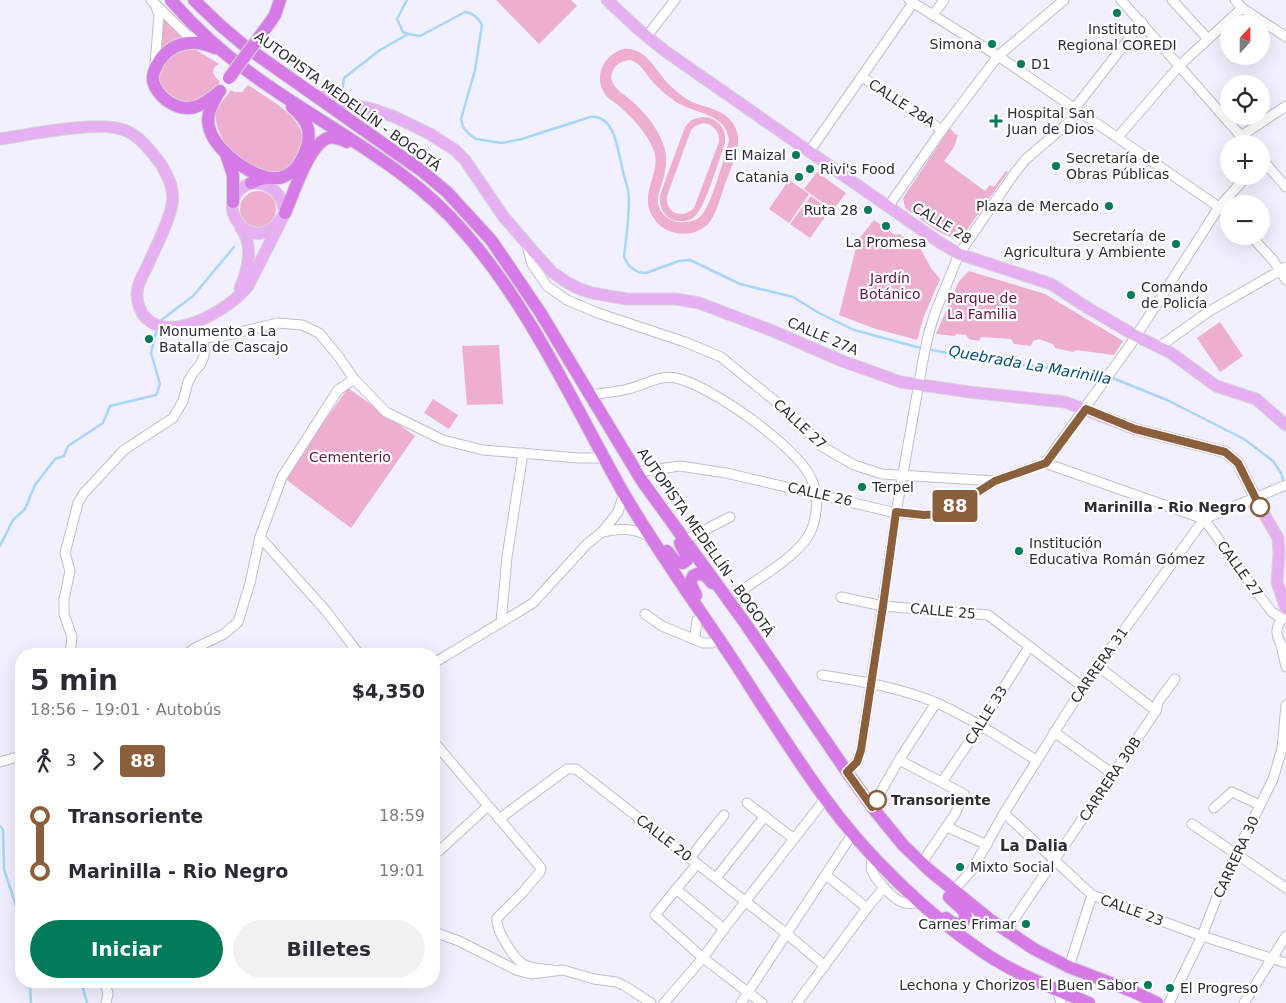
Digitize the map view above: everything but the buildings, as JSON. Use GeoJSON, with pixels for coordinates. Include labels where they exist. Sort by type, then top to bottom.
{"type":"FeatureCollection","features":[{"type":"Feature","properties":{"kind":"highway","name":"AUTOPISTA MEDELLÍN - BOGOTÁ"},"geometry":{"type":"LineString","coordinates":[[171,0],[193,25],[223,52],[270,87],[371,152],[428,195],[464,232],[482,254],[529,322],[649,536],[825,799],[873,856],[921,902],[983,952],[1012,970],[1089,1003]]}},
{"type":"Feature","properties":{"kind":"highway","name":"AUTOPISTA MEDELLÍN - BOGOTÁ"},"geometry":{"type":"LineString","coordinates":[[194,0],[246,47],[393,149],[447,192],[490,240],[540,312],[640,476],[745,623],[872,807],[917,859],[1006,931],[1034,949],[1069,967],[1157,1003]]}},
{"type":"Feature","properties":{"kind":"highway"},"geometry":{"type":"LineString","coordinates":[[270,87],[281,100],[298,112],[305,121],[308,130],[308,140],[299,164],[291,173],[276,179],[259,180],[242,168],[224,150],[210,130],[208,120],[210,110],[220,91],[271,22],[280,0]]}},
{"type":"Feature","properties":{"kind":"highway"},"geometry":{"type":"LineString","coordinates":[[220,91],[202,105],[183,109],[170,103],[158,92],[153,81],[155,68],[164,54],[176,45],[191,42],[205,44],[223,52]]}},
{"type":"Feature","properties":{"kind":"highway"},"geometry":{"type":"LineString","coordinates":[[285,212],[309,158],[323,140],[336,138],[362,151],[371,152]]}},
{"type":"Feature","properties":{"kind":"highway"},"geometry":{"type":"LineString","coordinates":[[224,150],[233,175],[233,202]]}},
{"type":"Feature","properties":{"kind":"highway"},"geometry":{"type":"LineString","coordinates":[[622,490],[627,493],[673,559],[678,563],[683,563],[687,560],[686,551],[644,492],[640,476]]}},
{"type":"Feature","properties":{"kind":"highway"},"geometry":{"type":"LineString","coordinates":[[745,623],[732,612],[708,578],[700,574],[693,576],[691,586],[737,656],[746,680]]}},
{"type":"Feature","properties":{"kind":"highway"},"geometry":{"type":"LineString","coordinates":[[885,867],[900,876],[949,921],[954,924],[962,923],[966,917],[963,910],[919,870],[915,864],[917,859]]}},
{"type":"Feature","properties":{"kind":"main road","name":"CALLE 28"},"geometry":{"type":"LineString","coordinates":[[607,0],[670,54],[926,234],[959,254],[1051,284],[1136,336],[1171,353],[1216,386],[1256,399],[1278,416],[1286,425]]}},
{"type":"Feature","properties":{"kind":"main road","name":"CALLE 27A"},"geometry":{"type":"LineString","coordinates":[[307,90],[340,103],[372,109],[414,125],[442,140],[466,160],[503,216],[552,272],[568,283],[592,293],[627,299],[676,299],[699,303],[888,378],[969,392],[1065,402],[1135,429],[1225,452],[1238,463],[1278,538],[1277,582],[1285,615]]}},
{"type":"Feature","properties":{"kind":"main road"},"geometry":{"type":"LineString","coordinates":[[0,139],[97,127],[114,127],[134,134],[150,150],[166,173],[172,188],[173,200],[171,211],[137,293],[138,304],[144,316],[158,326],[180,326],[210,316],[228,306],[240,296],[248,286],[285,212],[279,195],[274,189],[259,180],[240,190],[233,202],[232,210],[237,223],[245,233],[249,254],[244,279],[228,306]]}},
{"type":"Feature","properties":{"kind":"main road"},"geometry":{"type":"LineString","coordinates":[[237,223],[251,233],[260,233],[268,231],[275,226],[285,212]]}},
{"type":"Feature","properties":{"kind":"street"},"geometry":{"type":"LineString","coordinates":[[647,36],[675,0]]}},
{"type":"Feature","properties":{"kind":"street"},"geometry":{"type":"LineString","coordinates":[[933,15],[944,0]]}},
{"type":"Feature","properties":{"kind":"street"},"geometry":{"type":"LineString","coordinates":[[888,207],[942,130],[998,56],[1064,0]]}},
{"type":"Feature","properties":{"kind":"street"},"geometry":{"type":"LineString","coordinates":[[1121,0],[1240,135]]}},
{"type":"Feature","properties":{"kind":"street"},"geometry":{"type":"LineString","coordinates":[[1235,0],[1242,8],[1286,38]]}},
{"type":"Feature","properties":{"kind":"street"},"geometry":{"type":"LineString","coordinates":[[1175,1],[1208,39]]}},
{"type":"Feature","properties":{"kind":"street"},"geometry":{"type":"LineString","coordinates":[[153,2],[187,35],[205,44]]}},
{"type":"Feature","properties":{"kind":"street"},"geometry":{"type":"LineString","coordinates":[[153,2],[159,15],[155,68]]}},
{"type":"Feature","properties":{"kind":"street"},"geometry":{"type":"LineString","coordinates":[[809,152],[862,77],[911,2],[998,56],[1219,207]]}},
{"type":"Feature","properties":{"kind":"street"},"geometry":{"type":"LineString","coordinates":[[1118,137],[1180,65],[1242,8]]}},
{"type":"Feature","properties":{"kind":"street"},"geometry":{"type":"LineString","coordinates":[[847,772],[857,762],[861,750],[896,512],[929,332],[959,254],[1025,160],[1069,122],[1074,114],[1074,109],[1142,22]]}},
{"type":"Feature","properties":{"kind":"street","name":"CALLE 28A"},"geometry":{"type":"LineString","coordinates":[[862,77],[942,130]]}},
{"type":"Feature","properties":{"kind":"street"},"geometry":{"type":"LineString","coordinates":[[1242,135],[1286,106]]}},
{"type":"Feature","properties":{"kind":"street"},"geometry":{"type":"LineString","coordinates":[[1270,169],[1286,187]]}},
{"type":"Feature","properties":{"kind":"street"},"geometry":{"type":"LineString","coordinates":[[1239,185],[1219,207],[1122,358],[1046,463],[1204,520],[1286,484]]}},
{"type":"Feature","properties":{"kind":"street","name":"CALLE 27"},"geometry":{"type":"LineString","coordinates":[[527,245],[532,264],[547,286],[567,300],[598,313],[685,342],[721,357],[791,414],[823,448],[860,468],[882,474],[902,476],[995,481],[1046,463]]}},
{"type":"Feature","properties":{"kind":"street"},"geometry":{"type":"LineString","coordinates":[[1259,245],[1283,269],[1286,280]]}},
{"type":"Feature","properties":{"kind":"street"},"geometry":{"type":"LineString","coordinates":[[1159,347],[1208,312],[1283,269]]}},
{"type":"Feature","properties":{"kind":"street"},"geometry":{"type":"LineString","coordinates":[[180,326],[201,338],[219,337],[278,323],[302,325],[319,333],[354,379],[386,412],[443,440],[483,450],[578,458],[605,458]]}},
{"type":"Feature","properties":{"kind":"street"},"geometry":{"type":"LineString","coordinates":[[71,648],[72,637],[64,614],[64,598],[70,571],[65,553],[78,502],[124,450],[173,418],[183,402],[188,382],[204,356],[201,338]]}},
{"type":"Feature","properties":{"kind":"street"},"geometry":{"type":"LineString","coordinates":[[590,395],[630,389],[664,378],[674,377],[724,401],[758,424],[804,465],[812,479],[816,493],[817,504],[814,524],[802,545],[738,593]]}},
{"type":"Feature","properties":{"kind":"street"},"geometry":{"type":"LineString","coordinates":[[195,648],[224,634],[238,622],[250,583],[260,537],[282,476],[338,390],[354,379]]}},
{"type":"Feature","properties":{"kind":"street"},"geometry":{"type":"LineString","coordinates":[[501,623],[507,557],[523,453]]}},
{"type":"Feature","properties":{"kind":"street","name":"CALLE 26"},"geometry":{"type":"LineString","coordinates":[[640,476],[680,466],[726,473],[896,512],[924,515],[939,514],[951,509],[995,481]]}},
{"type":"Feature","properties":{"kind":"street"},"geometry":{"type":"LineString","coordinates":[[440,659],[533,604],[587,544],[602,532],[618,512],[622,490]]}},
{"type":"Feature","properties":{"kind":"street"},"geometry":{"type":"LineString","coordinates":[[685,540],[730,517]]}},
{"type":"Feature","properties":{"kind":"street","name":"CALLE 27"},"geometry":{"type":"LineString","coordinates":[[1204,520],[1272,612],[1278,639],[1284,650]]}},
{"type":"Feature","properties":{"kind":"street","name":"CARRERA 31"},"geometry":{"type":"LineString","coordinates":[[954,890],[972,870],[1036,760],[1083,687],[1204,520]]}},
{"type":"Feature","properties":{"kind":"street"},"geometry":{"type":"LineString","coordinates":[[602,532],[617,528],[629,529],[649,536]]}},
{"type":"Feature","properties":{"kind":"street"},"geometry":{"type":"LineString","coordinates":[[260,537],[326,610],[354,648]]}},
{"type":"Feature","properties":{"kind":"street","name":"CALLE 25"},"geometry":{"type":"LineString","coordinates":[[841,597],[883,606],[988,616],[1083,687]]}},
{"type":"Feature","properties":{"kind":"street","name":"CALLE 27"},"geometry":{"type":"LineString","coordinates":[[1272,612],[1285,615]]}},
{"type":"Feature","properties":{"kind":"street"},"geometry":{"type":"LineString","coordinates":[[645,614],[662,626],[703,643],[712,644]]}},
{"type":"Feature","properties":{"kind":"street"},"geometry":{"type":"LineString","coordinates":[[1277,632],[1278,624],[1285,615]]}},
{"type":"Feature","properties":{"kind":"street"},"geometry":{"type":"LineString","coordinates":[[691,638],[695,636],[697,620]]}},
{"type":"Feature","properties":{"kind":"street","name":"CALLE 33"},"geometry":{"type":"LineString","coordinates":[[942,782],[980,726],[1028,647]]}},
{"type":"Feature","properties":{"kind":"street"},"geometry":{"type":"LineString","coordinates":[[1284,650],[1286,667]]}},
{"type":"Feature","properties":{"kind":"street"},"geometry":{"type":"LineString","coordinates":[[1098,666],[1156,712]]}},
{"type":"Feature","properties":{"kind":"street"},"geometry":{"type":"LineString","coordinates":[[822,675],[871,682],[936,703],[980,726],[1036,760]]}},
{"type":"Feature","properties":{"kind":"street","name":"CARRERA 30B"},"geometry":{"type":"LineString","coordinates":[[1006,931],[1156,712],[1158,702],[1175,679]]}},
{"type":"Feature","properties":{"kind":"street"},"geometry":{"type":"LineString","coordinates":[[872,807],[936,703]]}},
{"type":"Feature","properties":{"kind":"street","name":"CARRERA 30"},"geometry":{"type":"LineString","coordinates":[[1169,1003],[1202,936],[1220,889],[1273,779],[1284,751],[1286,705]]}},
{"type":"Feature","properties":{"kind":"street"},"geometry":{"type":"LineString","coordinates":[[1054,732],[1113,774]]}},
{"type":"Feature","properties":{"kind":"street"},"geometry":{"type":"LineString","coordinates":[[440,749],[541,868],[524,892],[497,918],[496,924],[507,944],[520,961],[531,967],[563,970],[620,984],[651,1003]]}},
{"type":"Feature","properties":{"kind":"street"},"geometry":{"type":"LineString","coordinates":[[0,762],[15,758]]}},
{"type":"Feature","properties":{"kind":"street"},"geometry":{"type":"LineString","coordinates":[[900,760],[964,794],[946,827],[917,859]]}},
{"type":"Feature","properties":{"kind":"street","name":"CALLE 20"},"geometry":{"type":"LineString","coordinates":[[499,819],[567,769],[576,769],[788,934],[825,966]]}},
{"type":"Feature","properties":{"kind":"street"},"geometry":{"type":"LineString","coordinates":[[1214,808],[1232,792],[1260,805]]}},
{"type":"Feature","properties":{"kind":"street"},"geometry":{"type":"LineString","coordinates":[[664,1003],[704,958],[724,929],[825,799]]}},
{"type":"Feature","properties":{"kind":"street"},"geometry":{"type":"LineString","coordinates":[[747,803],[794,839]]}},
{"type":"Feature","properties":{"kind":"street"},"geometry":{"type":"LineString","coordinates":[[440,850],[488,806]]}},
{"type":"Feature","properties":{"kind":"street","name":"CALLE 23"},"geometry":{"type":"LineString","coordinates":[[1004,813],[1092,895],[1202,936],[1286,963]]}},
{"type":"Feature","properties":{"kind":"street"},"geometry":{"type":"LineString","coordinates":[[724,815],[676,890],[655,914],[704,958],[762,1003]]}},
{"type":"Feature","properties":{"kind":"street"},"geometry":{"type":"LineString","coordinates":[[716,878],[765,816]]}},
{"type":"Feature","properties":{"kind":"street"},"geometry":{"type":"LineString","coordinates":[[1192,824],[1286,888]]}},
{"type":"Feature","properties":{"kind":"street"},"geometry":{"type":"LineString","coordinates":[[946,827],[987,845]]}},
{"type":"Feature","properties":{"kind":"street"},"geometry":{"type":"LineString","coordinates":[[741,1003],[853,833]]}},
{"type":"Feature","properties":{"kind":"street"},"geometry":{"type":"LineString","coordinates":[[873,856],[872,872],[884,888],[900,902],[912,904],[921,902]]}},
{"type":"Feature","properties":{"kind":"street"},"geometry":{"type":"LineString","coordinates":[[826,875],[867,908]]}},
{"type":"Feature","properties":{"kind":"street"},"geometry":{"type":"LineString","coordinates":[[797,1003],[884,888]]}},
{"type":"Feature","properties":{"kind":"street"},"geometry":{"type":"LineString","coordinates":[[676,890],[724,929]]}},
{"type":"Feature","properties":{"kind":"street"},"geometry":{"type":"LineString","coordinates":[[1069,967],[1092,895]]}},
{"type":"Feature","properties":{"kind":"street"},"geometry":{"type":"LineString","coordinates":[[440,934],[459,941],[516,970],[531,974],[553,970]]}},
{"type":"Feature","properties":{"kind":"street"},"geometry":{"type":"LineString","coordinates":[[1244,1003],[1286,936]]}},
{"type":"Feature","properties":{"kind":"street"},"geometry":{"type":"LineString","coordinates":[[106,1003],[108,994],[107,988]]}},
{"type":"Feature","properties":{"kind":"street"},"geometry":{"type":"LineString","coordinates":[[1057,990],[1061,1003]]}},
{"type":"Feature","properties":{"kind":"green space"},"geometry":{"type":"Polygon","coordinates":[[[496,0],[571,0],[577,6],[539,44],[496,0]]]}},
{"type":"Feature","properties":{"kind":"green space"},"geometry":{"type":"Polygon","coordinates":[[[164,19],[184,37],[161,51],[160,49],[164,19]]]}},
{"type":"Feature","properties":{"kind":"green space"},"geometry":{"type":"Polygon","coordinates":[[[193,48],[219,64],[213,71],[220,82],[214,90],[198,103],[174,101],[159,86],[159,71],[177,49],[193,48]]]}},
{"type":"Feature","properties":{"kind":"green space"},"geometry":{"type":"Polygon","coordinates":[[[623,49],[632,49],[639,52],[652,63],[680,95],[692,102],[725,115],[734,125],[737,132],[738,145],[734,161],[715,212],[708,224],[702,229],[688,234],[673,232],[660,225],[650,211],[648,194],[655,168],[654,151],[648,138],[639,127],[606,96],[600,80],[602,67],[610,56],[623,49]],[[630,60],[619,63],[613,71],[611,78],[617,89],[637,106],[660,135],[666,152],[666,164],[658,197],[659,207],[665,216],[674,221],[688,222],[694,220],[704,213],[712,194],[729,141],[727,132],[723,125],[716,120],[669,97],[630,60]]]}},
{"type":"Feature","properties":{"kind":"green space"},"geometry":{"type":"Polygon","coordinates":[[[248,85],[286,111],[296,121],[301,132],[302,144],[296,157],[283,172],[264,171],[245,165],[229,150],[220,135],[216,120],[218,107],[231,90],[242,92],[248,85]]]}},
{"type":"Feature","properties":{"kind":"green space"},"geometry":{"type":"Polygon","coordinates":[[[702,117],[716,121],[723,128],[725,143],[700,210],[691,219],[677,221],[671,219],[663,212],[660,195],[685,127],[691,120],[702,117]],[[703,123],[695,126],[691,130],[667,196],[669,207],[675,213],[684,214],[694,208],[719,142],[717,131],[703,123]]]}},
{"type":"Feature","properties":{"kind":"green space"},"geometry":{"type":"Polygon","coordinates":[[[950,128],[958,135],[954,147],[944,161],[985,191],[990,185],[994,187],[1006,171],[1008,172],[966,231],[956,237],[951,237],[937,231],[905,208],[903,198],[950,128]]]}},
{"type":"Feature","properties":{"kind":"green space"},"geometry":{"type":"Polygon","coordinates":[[[817,172],[846,193],[833,210],[804,189],[817,172]]]}},
{"type":"Feature","properties":{"kind":"green space"},"geometry":{"type":"Polygon","coordinates":[[[789,180],[809,194],[789,223],[769,209],[789,180]]]}},
{"type":"Feature","properties":{"kind":"green space"},"geometry":{"type":"Polygon","coordinates":[[[258,191],[265,192],[271,196],[275,202],[275,216],[271,222],[265,226],[258,227],[251,226],[245,222],[241,216],[240,209],[241,202],[245,196],[251,192],[258,191]]]}},
{"type":"Feature","properties":{"kind":"green space"},"geometry":{"type":"Polygon","coordinates":[[[811,196],[830,210],[810,238],[790,224],[811,196]]]}},
{"type":"Feature","properties":{"kind":"green space","name":"Jardín Botánico"},"geometry":{"type":"Polygon","coordinates":[[[874,220],[895,235],[899,234],[920,248],[931,268],[940,279],[924,316],[917,340],[873,328],[839,315],[858,240],[874,220]]]}},
{"type":"Feature","properties":{"kind":"green space","name":"Parque de La Familia"},"geometry":{"type":"Polygon","coordinates":[[[969,271],[1045,294],[1123,341],[1114,355],[1076,350],[1073,352],[1055,348],[1053,344],[1039,339],[1033,341],[1031,346],[1014,344],[1011,339],[981,337],[979,341],[969,339],[966,335],[936,334],[959,281],[969,271]]]}},
{"type":"Feature","properties":{"kind":"green space"},"geometry":{"type":"Polygon","coordinates":[[[1220,322],[1243,356],[1220,372],[1197,338],[1220,322]]]}},
{"type":"Feature","properties":{"kind":"green space"},"geometry":{"type":"Polygon","coordinates":[[[499,345],[503,404],[467,405],[462,346],[499,345]]]}},
{"type":"Feature","properties":{"kind":"green space","name":"Cementerio"},"geometry":{"type":"Polygon","coordinates":[[[348,388],[415,436],[351,528],[284,478],[348,388]]]}},
{"type":"Feature","properties":{"kind":"green space"},"geometry":{"type":"Polygon","coordinates":[[[433,399],[458,415],[449,429],[424,413],[433,399]]]}},
{"type":"Feature","properties":{"kind":"waterway","name":"Quebrada La Marinilla"},"geometry":{"type":"LineString","coordinates":[[407,0],[397,19],[403,32],[408,34],[420,36],[465,12],[475,16],[482,25],[475,70],[461,119],[463,127],[476,139],[502,143],[522,139],[590,117],[599,118],[611,128],[617,145],[629,197],[624,257],[629,266],[638,272],[646,273],[679,261],[690,260],[740,284],[793,297],[819,313],[854,330],[917,347],[983,360],[1105,375]]}},
{"type":"Feature","properties":{"kind":"waterway"},"geometry":{"type":"LineString","coordinates":[[341,98],[344,78],[380,50],[408,34]]}},
{"type":"Feature","properties":{"kind":"waterway"},"geometry":{"type":"LineString","coordinates":[[160,321],[193,296],[234,247]]}},
{"type":"Feature","properties":{"kind":"waterway"},"geometry":{"type":"LineString","coordinates":[[0,546],[13,520],[25,509],[35,485],[55,459],[64,456],[68,446],[103,423],[110,406],[156,395],[160,384],[151,353],[157,328]]}},
{"type":"Feature","properties":{"kind":"waterway","name":"Quebrada La Marinilla"},"geometry":{"type":"LineString","coordinates":[[1110,377],[1167,400],[1244,439],[1273,461],[1281,473],[1284,483]]}},
{"type":"Feature","properties":{"kind":"waterway"},"geometry":{"type":"LineString","coordinates":[[0,826],[3,830],[4,869],[15,903]]}},
{"type":"Feature","properties":{"kind":"waterway"},"geometry":{"type":"LineString","coordinates":[[30,988],[31,1003]]}},
{"type":"Feature","properties":{"kind":"waterway"},"geometry":{"type":"LineString","coordinates":[[83,988],[87,1003]]}},
{"type":"Feature","properties":{"kind":"bus line","name":"88"},"geometry":{"type":"LineString","coordinates":[[877,800],[872,807],[847,772],[857,762],[861,750],[896,512],[924,515],[939,514],[951,509],[995,481],[1046,463],[1086,409],[1135,429],[1225,452],[1238,463],[1260,507]]}},
{"type":"Feature","properties":{"kind":"place","name":"Instituto Regional COREDI"},"geometry":{"type":"Point","coordinates":[1117,13]}},
{"type":"Feature","properties":{"kind":"place","name":"Simona"},"geometry":{"type":"Point","coordinates":[992,44]}},
{"type":"Feature","properties":{"kind":"place","name":"D1"},"geometry":{"type":"Point","coordinates":[1021,64]}},
{"type":"Feature","properties":{"kind":"place","name":"Hospital San Juan de Dios"},"geometry":{"type":"Point","coordinates":[996,121]}},
{"type":"Feature","properties":{"kind":"place","name":"El Maizal"},"geometry":{"type":"Point","coordinates":[796,155]}},
{"type":"Feature","properties":{"kind":"place","name":"Secretaría de Obras Públicas"},"geometry":{"type":"Point","coordinates":[1056,166]}},
{"type":"Feature","properties":{"kind":"place","name":"Rivi's Food"},"geometry":{"type":"Point","coordinates":[810,169]}},
{"type":"Feature","properties":{"kind":"place","name":"Catania"},"geometry":{"type":"Point","coordinates":[799,177]}},
{"type":"Feature","properties":{"kind":"place","name":"Plaza de Mercado"},"geometry":{"type":"Point","coordinates":[1109,206]}},
{"type":"Feature","properties":{"kind":"place","name":"Ruta 28"},"geometry":{"type":"Point","coordinates":[868,210]}},
{"type":"Feature","properties":{"kind":"place","name":"La Promesa"},"geometry":{"type":"Point","coordinates":[886,226]}},
{"type":"Feature","properties":{"kind":"place","name":"Secretaría de Agricultura y Ambiente"},"geometry":{"type":"Point","coordinates":[1176,244]}},
{"type":"Feature","properties":{"kind":"place","name":"Comando de Policía"},"geometry":{"type":"Point","coordinates":[1131,295]}},
{"type":"Feature","properties":{"kind":"place","name":"Monumento a La Batalla de Cascajo"},"geometry":{"type":"Point","coordinates":[149,339]}},
{"type":"Feature","properties":{"kind":"place","name":"Terpel"},"geometry":{"type":"Point","coordinates":[862,487]}},
{"type":"Feature","properties":{"kind":"place","name":"Marinilla - Rio Negro"},"geometry":{"type":"Point","coordinates":[1260,507]}},
{"type":"Feature","properties":{"kind":"place","name":"Institución Educativa Román Gómez"},"geometry":{"type":"Point","coordinates":[1019,551]}},
{"type":"Feature","properties":{"kind":"place","name":"Transoriente"},"geometry":{"type":"Point","coordinates":[877,800]}},
{"type":"Feature","properties":{"kind":"place","name":"Mixto Social"},"geometry":{"type":"Point","coordinates":[960,867]}},
{"type":"Feature","properties":{"kind":"place","name":"Carnes Frimar"},"geometry":{"type":"Point","coordinates":[1026,924]}},
{"type":"Feature","properties":{"kind":"place","name":"Lechona y Chorizos El Buen Sabor"},"geometry":{"type":"Point","coordinates":[1148,985]}},
{"type":"Feature","properties":{"kind":"place","name":"El Progreso"},"geometry":{"type":"Point","coordinates":[1170,988]}},
{"type":"Feature","properties":{"kind":"district","name":"La Dalia"},"geometry":{"type":"Point","coordinates":[1034,846]}}]}
